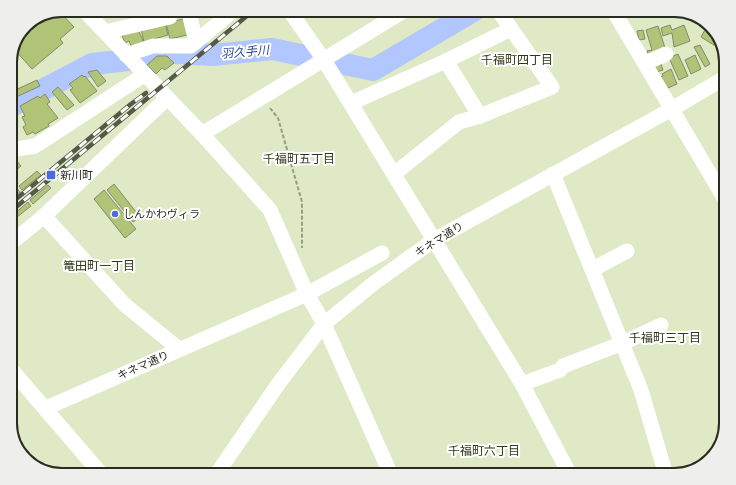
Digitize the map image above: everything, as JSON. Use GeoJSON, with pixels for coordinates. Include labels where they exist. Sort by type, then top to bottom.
{"type":"FeatureCollection","features":[{"type":"Feature","properties":{"kind":"street"},"geometry":{"type":"LineString","coordinates":[[91,17],[144,75],[202,134],[270,210],[307,294],[324,324],[388,468]]}},
{"type":"Feature","properties":{"kind":"street"},"geometry":{"type":"LineString","coordinates":[[105,32],[166,17]]}},
{"type":"Feature","properties":{"kind":"street"},"geometry":{"type":"LineString","coordinates":[[190,17],[196,42]]}},
{"type":"Feature","properties":{"kind":"street"},"geometry":{"type":"LineString","coordinates":[[126,55],[154,46],[191,46],[226,17]]}},
{"type":"Feature","properties":{"kind":"street"},"geometry":{"type":"LineString","coordinates":[[294,17],[324,60],[351,103],[522,384],[566,468]]}},
{"type":"Feature","properties":{"kind":"street"},"geometry":{"type":"LineString","coordinates":[[202,134],[394,17]]}},
{"type":"Feature","properties":{"kind":"street"},"geometry":{"type":"LineString","coordinates":[[394,174],[459,122],[480,116],[552,87],[503,17]]}},
{"type":"Feature","properties":{"kind":"street"},"geometry":{"type":"LineString","coordinates":[[618,17],[719,189]]}},
{"type":"Feature","properties":{"kind":"street"},"geometry":{"type":"LineString","coordinates":[[351,103],[446,61],[511,29]]}},
{"type":"Feature","properties":{"kind":"street"},"geometry":{"type":"LineString","coordinates":[[645,63],[666,54]]}},
{"type":"Feature","properties":{"kind":"street"},"geometry":{"type":"LineString","coordinates":[[446,61],[480,116]]}},
{"type":"Feature","properties":{"kind":"street"},"geometry":{"type":"LineString","coordinates":[[17,149],[35,146],[144,75]]}},
{"type":"Feature","properties":{"kind":"street","name":"キネマ通り"},"geometry":{"type":"LineString","coordinates":[[221,468],[279,383],[324,324],[374,283],[434,240],[672,109],[719,81]]}},
{"type":"Feature","properties":{"kind":"street"},"geometry":{"type":"LineString","coordinates":[[17,238],[44,216],[167,98]]}},
{"type":"Feature","properties":{"kind":"street"},"geometry":{"type":"LineString","coordinates":[[553,174],[593,269],[641,390],[664,468]]}},
{"type":"Feature","properties":{"kind":"street"},"geometry":{"type":"LineString","coordinates":[[44,216],[125,305],[178,349]]}},
{"type":"Feature","properties":{"kind":"street"},"geometry":{"type":"LineString","coordinates":[[593,269],[628,251]]}},
{"type":"Feature","properties":{"kind":"street","name":"キネマ通り"},"geometry":{"type":"LineString","coordinates":[[46,408],[178,349],[307,294],[382,253]]}},
{"type":"Feature","properties":{"kind":"street"},"geometry":{"type":"LineString","coordinates":[[522,384],[560,370],[563,366],[623,343],[661,325]]}},
{"type":"Feature","properties":{"kind":"street"},"geometry":{"type":"LineString","coordinates":[[17,376],[96,468]]}},
{"type":"Feature","properties":{"kind":"path"},"geometry":{"type":"LineString","coordinates":[[262,98],[278,118],[302,202],[302,253]]}},
{"type":"Feature","properties":{"kind":"building"},"geometry":{"type":"Polygon","coordinates":[[[65,17],[74,27],[60,39],[63,43],[32,69],[18,54],[25,37],[30,30],[45,20],[65,17]]]}},
{"type":"Feature","properties":{"kind":"building"},"geometry":{"type":"Polygon","coordinates":[[[187,18],[187,35],[170,39],[166,23],[187,18]]]}},
{"type":"Feature","properties":{"kind":"building"},"geometry":{"type":"Polygon","coordinates":[[[165,23],[168,35],[144,42],[141,29],[165,23]]]}},
{"type":"Feature","properties":{"kind":"building"},"geometry":{"type":"Polygon","coordinates":[[[670,25],[672,30],[684,25],[690,41],[674,47],[672,33],[663,36],[661,28],[670,25]]]}},
{"type":"Feature","properties":{"kind":"building"},"geometry":{"type":"Polygon","coordinates":[[[658,26],[666,51],[649,57],[647,51],[652,50],[646,30],[658,26]]]}},
{"type":"Feature","properties":{"kind":"building"},"geometry":{"type":"Polygon","coordinates":[[[138,29],[144,43],[132,48],[129,41],[125,43],[122,35],[138,29]]]}},
{"type":"Feature","properties":{"kind":"building"},"geometry":{"type":"Polygon","coordinates":[[[705,29],[716,46],[701,37],[705,29]]]}},
{"type":"Feature","properties":{"kind":"building"},"geometry":{"type":"Polygon","coordinates":[[[643,30],[645,39],[639,40],[637,31],[643,30]]]}},
{"type":"Feature","properties":{"kind":"building"},"geometry":{"type":"Polygon","coordinates":[[[700,45],[710,64],[705,67],[694,47],[700,45]]]}},
{"type":"Feature","properties":{"kind":"building"},"geometry":{"type":"Polygon","coordinates":[[[678,54],[688,76],[679,80],[669,58],[678,54]]]}},
{"type":"Feature","properties":{"kind":"building"},"geometry":{"type":"Polygon","coordinates":[[[695,55],[701,69],[691,74],[685,60],[695,55]]]}},
{"type":"Feature","properties":{"kind":"building"},"geometry":{"type":"Polygon","coordinates":[[[157,56],[167,56],[174,63],[165,70],[162,68],[156,74],[147,65],[157,56]]]}},
{"type":"Feature","properties":{"kind":"building"},"geometry":{"type":"Polygon","coordinates":[[[660,61],[663,70],[656,72],[653,63],[660,61]]]}},
{"type":"Feature","properties":{"kind":"building"},"geometry":{"type":"Polygon","coordinates":[[[671,69],[677,84],[666,89],[660,77],[663,76],[662,74],[671,69]]]}},
{"type":"Feature","properties":{"kind":"building"},"geometry":{"type":"Polygon","coordinates":[[[97,70],[106,81],[98,87],[88,72],[97,70]]]}},
{"type":"Feature","properties":{"kind":"building"},"geometry":{"type":"Polygon","coordinates":[[[82,75],[84,77],[85,76],[97,91],[80,103],[70,90],[73,88],[69,84],[82,75]]]}},
{"type":"Feature","properties":{"kind":"building"},"geometry":{"type":"Polygon","coordinates":[[[37,80],[40,86],[17,97],[17,89],[37,80]]]}},
{"type":"Feature","properties":{"kind":"building"},"geometry":{"type":"Polygon","coordinates":[[[58,87],[74,105],[67,110],[52,92],[58,87]]]}},
{"type":"Feature","properties":{"kind":"building"},"geometry":{"type":"Polygon","coordinates":[[[45,94],[50,102],[47,104],[58,118],[48,124],[49,126],[35,134],[33,132],[27,135],[23,127],[26,125],[22,117],[25,116],[20,106],[38,96],[40,98],[45,94]]]}},
{"type":"Feature","properties":{"kind":"building"},"geometry":{"type":"Polygon","coordinates":[[[17,161],[21,166],[17,169],[17,161]]]}},
{"type":"Feature","properties":{"kind":"building"},"geometry":{"type":"Polygon","coordinates":[[[37,171],[41,175],[22,190],[19,186],[37,171]]]}},
{"type":"Feature","properties":{"kind":"building"},"geometry":{"type":"Polygon","coordinates":[[[114,184],[140,217],[133,222],[107,190],[114,184]]]}},
{"type":"Feature","properties":{"kind":"building"},"geometry":{"type":"Polygon","coordinates":[[[48,185],[51,188],[33,204],[30,200],[48,185]]]}},
{"type":"Feature","properties":{"kind":"building","name":"しんかわヴィラ"},"geometry":{"type":"Polygon","coordinates":[[[104,190],[136,229],[125,238],[94,199],[104,190]]]}},
{"type":"Feature","properties":{"kind":"building"},"geometry":{"type":"Polygon","coordinates":[[[28,202],[31,206],[17,217],[17,211],[28,202]]]}},
{"type":"Feature","properties":{"kind":"waterway","name":"羽久手川"},"geometry":{"type":"LineString","coordinates":[[17,103],[92,64],[137,59],[153,52],[213,55],[272,49],[373,70],[463,17]]}},
{"type":"Feature","properties":{"kind":"railway"},"geometry":{"type":"LineString","coordinates":[[17,206],[246,17]]}},
{"type":"Feature","properties":{"kind":"railway"},"geometry":{"type":"LineString","coordinates":[[17,198],[146,93]]}},
{"type":"Feature","properties":{"kind":"place","name":"新川町"},"geometry":{"type":"Point","coordinates":[51,175]}},
{"type":"Feature","properties":{"kind":"place","name":"しんかわヴィラ"},"geometry":{"type":"Point","coordinates":[115,214]}},
{"type":"Feature","properties":{"kind":"district","name":"千福町四丁目"},"geometry":{"type":"Point","coordinates":[517,60]}},
{"type":"Feature","properties":{"kind":"district","name":"千福町五丁目"},"geometry":{"type":"Point","coordinates":[299,159]}},
{"type":"Feature","properties":{"kind":"district","name":"篭田町一丁目"},"geometry":{"type":"Point","coordinates":[99,266]}},
{"type":"Feature","properties":{"kind":"district","name":"千福町三丁目"},"geometry":{"type":"Point","coordinates":[665,338]}},
{"type":"Feature","properties":{"kind":"district","name":"千福町六丁目"},"geometry":{"type":"Point","coordinates":[484,451]}}]}
